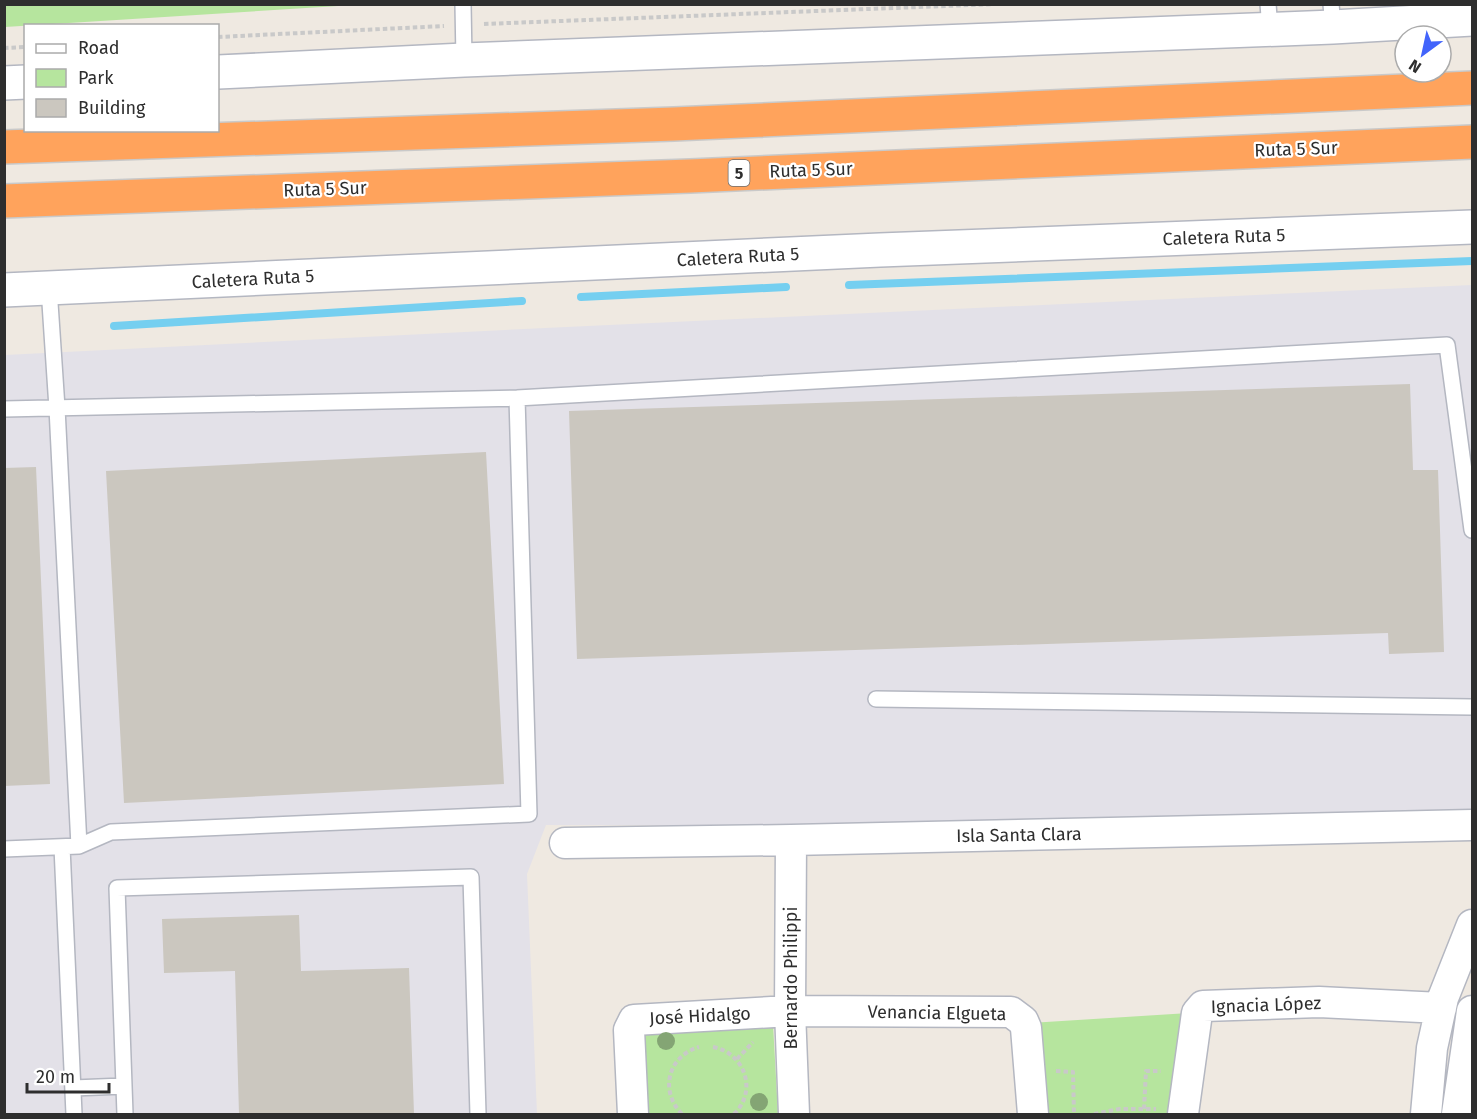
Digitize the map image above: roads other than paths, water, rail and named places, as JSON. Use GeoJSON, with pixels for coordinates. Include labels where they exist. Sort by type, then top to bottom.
{"type":"FeatureCollection","features":[{"type":"Feature","properties":{"kind":"highway"},"geometry":{"type":"LineString","coordinates":[[4,147],[674,124],[1473,88]]}},
{"type":"Feature","properties":{"kind":"highway","name":"Ruta 5 Sur"},"geometry":{"type":"LineString","coordinates":[[4,201],[701,175],[1473,142]]}},
{"type":"Feature","properties":{"kind":"street"},"geometry":{"type":"LineString","coordinates":[[219,72],[1269,17],[1473,19]]}},
{"type":"Feature","properties":{"kind":"street"},"geometry":{"type":"LineString","coordinates":[[4,82],[24,81]]}},
{"type":"Feature","properties":{"kind":"street","name":"Caletera Ruta 5"},"geometry":{"type":"LineString","coordinates":[[4,290],[880,250],[1473,227]]}},
{"type":"Feature","properties":{"kind":"street","name":"Isla Santa Clara"},"geometry":{"type":"LineString","coordinates":[[565,843],[1473,825]]}},
{"type":"Feature","properties":{"kind":"street","name":"Bernardo Philippi"},"geometry":{"type":"LineString","coordinates":[[791,840],[789,1011],[794,1114]]}},
{"type":"Feature","properties":{"kind":"street"},"geometry":{"type":"LineString","coordinates":[[1426,1114],[1432,1048],[1441,1008],[1450,977],[1473,925]]}},
{"type":"Feature","properties":{"kind":"street","name":"Ignacia López"},"geometry":{"type":"LineString","coordinates":[[1183,1113],[1197,1013],[1203,1006],[1319,1002],[1441,1008]]}},
{"type":"Feature","properties":{"kind":"street","name":"Venancia Elgueta"},"geometry":{"type":"LineString","coordinates":[[789,1011],[1011,1012],[1023,1021],[1026,1028],[1033,1114]]}},
{"type":"Feature","properties":{"kind":"street","name":"José Hidalgo"},"geometry":{"type":"LineString","coordinates":[[633,1114],[629,1030],[634,1020],[789,1011]]}},
{"type":"Feature","properties":{"kind":"street"},"geometry":{"type":"LineString","coordinates":[[1457,1114],[1473,1011]]}},
{"type":"Feature","properties":{"kind":"lane"},"geometry":{"type":"LineString","coordinates":[[463,4],[464,60]]}},
{"type":"Feature","properties":{"kind":"lane"},"geometry":{"type":"LineString","coordinates":[[49,288],[79,846]]}},
{"type":"Feature","properties":{"kind":"lane"},"geometry":{"type":"LineString","coordinates":[[4,409],[517,398],[1447,345],[1473,530]]}},
{"type":"Feature","properties":{"kind":"lane"},"geometry":{"type":"LineString","coordinates":[[4,849],[79,846],[111,832],[529,814],[517,398]]}},
{"type":"Feature","properties":{"kind":"lane"},"geometry":{"type":"LineString","coordinates":[[876,699],[1473,707]]}},
{"type":"Feature","properties":{"kind":"lane"},"geometry":{"type":"LineString","coordinates":[[62,847],[74,1114]]}},
{"type":"Feature","properties":{"kind":"lane"},"geometry":{"type":"LineString","coordinates":[[125,1114],[117,888],[471,877],[478,1114]]}},
{"type":"Feature","properties":{"kind":"lane"},"geometry":{"type":"LineString","coordinates":[[72,1088],[124,1086]]}},
{"type":"Feature","properties":{"kind":"waterway"},"geometry":{"type":"LineString","coordinates":[[849,285],[1472,261]]}},
{"type":"Feature","properties":{"kind":"waterway"},"geometry":{"type":"LineString","coordinates":[[581,297],[786,287]]}},
{"type":"Feature","properties":{"kind":"waterway"},"geometry":{"type":"LineString","coordinates":[[114,326],[522,301]]}}]}
